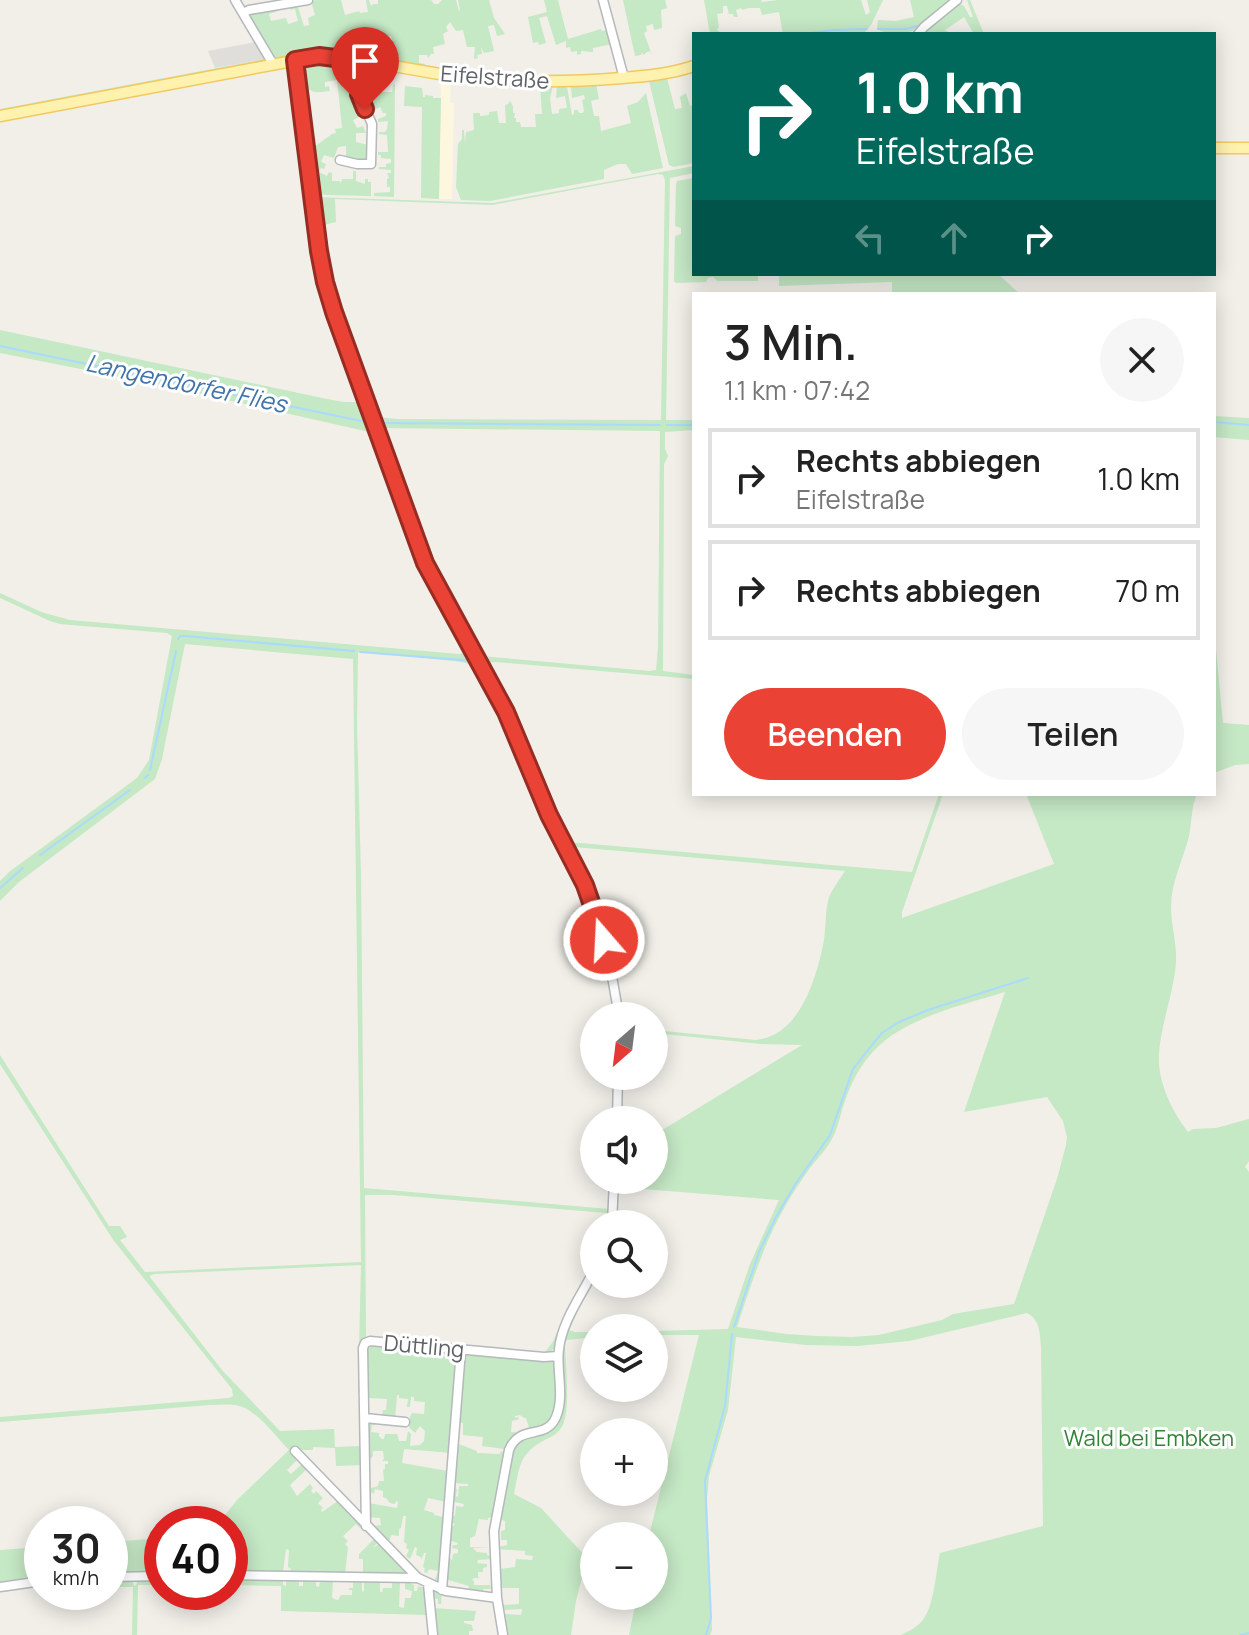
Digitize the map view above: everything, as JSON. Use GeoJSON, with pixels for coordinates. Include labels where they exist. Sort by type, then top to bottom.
{"type":"FeatureCollection","features":[{"type":"Feature","properties":{"kind":"main road","name":"Eifelstraße"},"geometry":{"type":"LineString","coordinates":[[0,116],[319,56],[496,80],[588,81],[662,75],[692,67]]}},
{"type":"Feature","properties":{"kind":"main road"},"geometry":{"type":"LineString","coordinates":[[1216,148],[1249,148]]}},
{"type":"Feature","properties":{"kind":"street"},"geometry":{"type":"LineString","coordinates":[[235,0],[273,64]]}},
{"type":"Feature","properties":{"kind":"street"},"geometry":{"type":"LineString","coordinates":[[243,13],[308,0]]}},
{"type":"Feature","properties":{"kind":"street"},"geometry":{"type":"LineString","coordinates":[[603,0],[624,78]]}},
{"type":"Feature","properties":{"kind":"street"},"geometry":{"type":"LineString","coordinates":[[920,32],[957,0]]}},
{"type":"Feature","properties":{"kind":"street"},"geometry":{"type":"LineString","coordinates":[[295,60],[319,251],[334,312],[425,563],[502,704],[549,815],[585,885],[608,954],[617,1002]]}},
{"type":"Feature","properties":{"kind":"street"},"geometry":{"type":"LineString","coordinates":[[340,160],[371,164],[372,124],[359,94],[359,61]]}},
{"type":"Feature","properties":{"kind":"street"},"geometry":{"type":"LineString","coordinates":[[503,1635],[497,1598],[495,1526],[510,1448],[519,1436],[545,1429],[555,1420],[559,1398],[560,1340],[580,1298]]}},
{"type":"Feature","properties":{"kind":"street","name":"Düttling"},"geometry":{"type":"LineString","coordinates":[[366,1526],[365,1343],[558,1356]]}},
{"type":"Feature","properties":{"kind":"street"},"geometry":{"type":"LineString","coordinates":[[442,1590],[461,1350]]}},
{"type":"Feature","properties":{"kind":"street"},"geometry":{"type":"LineString","coordinates":[[365,1418],[405,1422]]}},
{"type":"Feature","properties":{"kind":"street"},"geometry":{"type":"LineString","coordinates":[[295,1451],[418,1578],[442,1590],[497,1598]]}},
{"type":"Feature","properties":{"kind":"street"},"geometry":{"type":"LineString","coordinates":[[248,1575],[418,1578]]}},
{"type":"Feature","properties":{"kind":"street"},"geometry":{"type":"LineString","coordinates":[[0,1587],[24,1584]]}},
{"type":"Feature","properties":{"kind":"street"},"geometry":{"type":"LineString","coordinates":[[428,1584],[433,1635]]}},
{"type":"Feature","properties":{"kind":"shaded area"},"geometry":{"type":"Polygon","coordinates":[[[256,42],[266,59],[215,68],[208,51],[256,42]]]}},
{"type":"Feature","properties":{"kind":"shaded area"},"geometry":{"type":"Polygon","coordinates":[[[441,79],[451,80],[450,103],[454,103],[452,199],[439,199],[441,79]]]}},
{"type":"Feature","properties":{"kind":"green space"},"geometry":{"type":"Polygon","coordinates":[[[341,0],[345,15],[368,12],[366,0],[371,6],[378,4],[378,0],[431,0],[438,4],[442,0],[456,0],[459,11],[458,0],[489,0],[494,18],[505,34],[497,36],[494,25],[488,26],[494,51],[484,53],[481,47],[482,54],[474,59],[475,47],[467,47],[463,30],[456,31],[450,22],[446,27],[448,31],[443,34],[445,44],[433,47],[434,54],[428,58],[427,55],[419,55],[419,63],[425,64],[425,67],[398,62],[391,36],[385,36],[386,42],[380,43],[378,36],[377,41],[367,43],[370,60],[300,56],[298,53],[298,56],[275,58],[248,16],[250,13],[278,9],[269,14],[271,21],[286,18],[288,24],[298,21],[295,9],[291,10],[288,5],[297,4],[304,26],[309,25],[308,18],[315,15],[311,1],[341,0]]]}},
{"type":"Feature","properties":{"kind":"green space"},"geometry":{"type":"Polygon","coordinates":[[[544,0],[558,0],[568,39],[601,29],[607,30],[612,44],[593,48],[593,52],[581,51],[577,55],[577,51],[571,52],[570,47],[566,48],[566,41],[556,45],[547,16],[539,18],[546,43],[533,43],[528,17],[547,12],[544,0]]]}},
{"type":"Feature","properties":{"kind":"green space"},"geometry":{"type":"Polygon","coordinates":[[[623,0],[665,0],[667,8],[661,10],[662,28],[654,30],[653,24],[646,26],[644,33],[651,51],[643,55],[642,52],[635,56],[623,0]]]}},
{"type":"Feature","properties":{"kind":"green space"},"geometry":{"type":"Polygon","coordinates":[[[704,0],[861,0],[866,15],[870,12],[867,0],[883,0],[865,32],[783,32],[779,12],[762,15],[760,8],[741,8],[736,10],[738,17],[734,17],[729,14],[727,6],[723,6],[723,13],[717,14],[719,32],[710,32],[704,0]]]}},
{"type":"Feature","properties":{"kind":"green space"},"geometry":{"type":"Polygon","coordinates":[[[910,0],[952,0],[912,31],[885,32],[877,29],[878,20],[896,21],[914,17],[910,0]]]}},
{"type":"Feature","properties":{"kind":"green space"},"geometry":{"type":"Polygon","coordinates":[[[967,0],[970,0],[983,32],[973,32],[964,17],[945,30],[948,32],[924,32],[958,3],[973,17],[967,0]]]}},
{"type":"Feature","properties":{"kind":"green space"},"geometry":{"type":"Polygon","coordinates":[[[265,59],[263,63],[0,112],[0,109],[265,59]]]}},
{"type":"Feature","properties":{"kind":"green space"},"geometry":{"type":"Polygon","coordinates":[[[300,63],[336,63],[343,87],[354,85],[353,77],[356,77],[356,99],[363,115],[353,120],[357,128],[363,126],[366,133],[356,133],[356,142],[368,145],[367,158],[358,161],[346,156],[346,146],[338,147],[334,158],[324,155],[321,162],[326,164],[319,172],[327,176],[329,172],[332,173],[332,181],[341,183],[342,179],[353,179],[353,171],[356,171],[356,181],[365,184],[365,179],[368,179],[371,182],[371,196],[325,195],[314,189],[307,149],[336,133],[335,129],[342,128],[337,80],[325,82],[325,87],[329,86],[330,91],[315,92],[307,88],[302,80],[300,63]]]}},
{"type":"Feature","properties":{"kind":"green space"},"geometry":{"type":"Polygon","coordinates":[[[283,65],[295,70],[324,286],[419,556],[469,648],[471,658],[479,664],[505,718],[477,665],[358,652],[364,1188],[609,1209],[612,1194],[610,1210],[580,1211],[365,1195],[366,1338],[545,1352],[580,1289],[580,1293],[558,1343],[543,1356],[364,1342],[362,1398],[358,1394],[361,1265],[149,1276],[222,1370],[280,1431],[334,1429],[335,1447],[363,1446],[363,1465],[336,1466],[335,1448],[313,1447],[313,1450],[293,1453],[298,1459],[287,1470],[291,1474],[302,1464],[307,1469],[290,1485],[297,1496],[310,1484],[313,1488],[311,1491],[314,1494],[316,1491],[323,1498],[318,1503],[323,1508],[322,1512],[338,1501],[363,1527],[361,1529],[356,1524],[343,1536],[348,1541],[345,1544],[348,1547],[345,1574],[289,1573],[289,1550],[286,1549],[283,1572],[248,1572],[248,1506],[232,1506],[289,1450],[257,1416],[242,1407],[209,1405],[0,1422],[0,1417],[233,1396],[232,1389],[114,1241],[0,1064],[0,1055],[109,1226],[120,1226],[127,1237],[120,1240],[145,1272],[361,1262],[353,659],[185,644],[162,759],[155,779],[19,882],[0,901],[0,881],[9,872],[137,778],[149,760],[172,636],[167,633],[60,624],[0,598],[0,593],[41,612],[70,620],[467,653],[468,649],[418,559],[374,433],[0,353],[0,330],[327,399],[360,402],[359,389],[319,275],[293,75],[291,70],[278,68],[0,122],[0,119],[283,65]]]}},
{"type":"Feature","properties":{"kind":"green space"},"geometry":{"type":"Polygon","coordinates":[[[667,78],[675,109],[682,108],[680,97],[686,93],[692,106],[692,163],[669,165],[649,81],[667,78]]]}},
{"type":"Feature","properties":{"kind":"green space"},"geometry":{"type":"Polygon","coordinates":[[[362,81],[364,89],[375,89],[378,81],[381,92],[392,92],[395,84],[394,197],[374,196],[374,193],[390,192],[387,173],[391,170],[379,167],[386,167],[391,159],[378,155],[378,152],[388,152],[387,135],[379,132],[385,132],[388,121],[378,122],[386,113],[380,107],[371,111],[370,102],[365,101],[361,94],[362,81]]]}},
{"type":"Feature","properties":{"kind":"green space"},"geometry":{"type":"Polygon","coordinates":[[[596,84],[599,99],[591,101],[594,116],[599,116],[601,131],[631,123],[627,106],[638,102],[646,93],[663,168],[632,174],[626,164],[618,164],[604,170],[604,179],[490,201],[461,200],[456,187],[458,144],[462,139],[462,130],[465,144],[466,132],[474,130],[473,113],[480,113],[480,116],[497,111],[499,123],[506,123],[505,105],[510,101],[514,118],[521,127],[536,127],[535,114],[542,114],[540,85],[553,85],[550,99],[552,114],[567,108],[565,96],[556,98],[557,86],[567,87],[572,115],[574,110],[583,113],[582,100],[585,99],[584,95],[572,98],[571,87],[596,84]]]}},
{"type":"Feature","properties":{"kind":"green space"},"geometry":{"type":"Polygon","coordinates":[[[405,86],[422,88],[423,97],[441,98],[439,199],[421,198],[422,107],[404,106],[405,86]]]}},
{"type":"Feature","properties":{"kind":"green space","name":"Wald bei Embken"},"geometry":{"type":"Polygon","coordinates":[[[692,166],[692,173],[670,178],[666,420],[692,420],[692,430],[665,432],[668,456],[664,464],[663,671],[692,675],[692,679],[486,663],[568,842],[912,872],[938,796],[942,796],[902,918],[1054,864],[1027,796],[1196,796],[1172,898],[1176,962],[1159,1065],[1169,1100],[1188,1132],[1249,1119],[1249,1161],[1245,1167],[1249,1172],[1249,1635],[901,1635],[917,1626],[926,1615],[940,1553],[1043,1526],[1041,1342],[1037,1323],[1027,1313],[909,1341],[858,1346],[806,1345],[736,1337],[728,1410],[709,1476],[707,1499],[712,1630],[710,1635],[629,1635],[634,1610],[668,1610],[668,1522],[652,1522],[656,1506],[668,1506],[668,1460],[699,1335],[668,1335],[668,1331],[728,1329],[750,1264],[779,1200],[668,1191],[668,1126],[802,1045],[761,1044],[668,1034],[668,1031],[756,1040],[784,1028],[795,1016],[811,987],[824,940],[829,897],[845,871],[574,847],[573,852],[608,942],[620,999],[611,958],[570,846],[564,840],[484,661],[432,575],[325,277],[315,197],[493,203],[692,166]],[[658,174],[492,205],[335,199],[336,222],[320,226],[324,251],[343,323],[377,417],[661,420],[663,175],[658,174]],[[381,428],[426,557],[481,656],[656,670],[660,431],[381,428]],[[1005,992],[909,1025],[882,1043],[868,1057],[853,1082],[831,1140],[795,1190],[771,1233],[737,1327],[817,1336],[879,1335],[942,1320],[953,1314],[1014,1304],[1057,1179],[1067,1137],[1063,1121],[1047,1097],[964,1112],[1005,992]]]}},
{"type":"Feature","properties":{"kind":"green space"},"geometry":{"type":"Polygon","coordinates":[[[692,178],[692,276],[758,276],[758,281],[717,281],[713,277],[706,282],[674,281],[675,236],[681,234],[681,228],[675,226],[677,181],[692,178]]]}},
{"type":"Feature","properties":{"kind":"green space"},"geometry":{"type":"Polygon","coordinates":[[[779,276],[1000,276],[1018,292],[892,292],[892,282],[779,286],[779,276]]]}},
{"type":"Feature","properties":{"kind":"green space"},"geometry":{"type":"Polygon","coordinates":[[[1216,416],[1249,418],[1249,440],[1216,437],[1216,416]]]}},
{"type":"Feature","properties":{"kind":"green space"},"geometry":{"type":"Polygon","coordinates":[[[1216,649],[1223,723],[1249,725],[1249,764],[1235,765],[1216,772],[1216,649]]]}},
{"type":"Feature","properties":{"kind":"green space"},"geometry":{"type":"Polygon","coordinates":[[[505,718],[544,809],[574,866],[592,908],[608,961],[615,1002],[609,969],[585,895],[544,816],[505,718]]]}},
{"type":"Feature","properties":{"kind":"green space"},"geometry":{"type":"Polygon","coordinates":[[[584,1298],[569,1330],[580,1332],[580,1339],[565,1342],[567,1399],[564,1421],[557,1433],[528,1452],[519,1471],[514,1494],[541,1508],[580,1550],[580,1585],[571,1635],[507,1635],[505,1614],[521,1615],[522,1609],[505,1610],[502,1605],[519,1604],[519,1588],[500,1588],[499,1569],[515,1567],[516,1559],[532,1560],[533,1556],[525,1555],[525,1551],[498,1549],[507,1545],[507,1540],[501,1540],[505,1521],[499,1519],[503,1497],[513,1449],[518,1440],[548,1430],[561,1388],[563,1340],[584,1298]]]}},
{"type":"Feature","properties":{"kind":"green space"},"geometry":{"type":"Polygon","coordinates":[[[369,1343],[458,1353],[451,1453],[404,1449],[402,1463],[448,1471],[446,1502],[428,1498],[424,1510],[444,1517],[440,1582],[435,1580],[438,1571],[429,1569],[427,1573],[424,1572],[426,1553],[421,1560],[416,1555],[415,1547],[410,1559],[406,1556],[409,1550],[404,1542],[406,1516],[403,1516],[399,1536],[391,1535],[390,1540],[384,1541],[369,1524],[381,1525],[380,1518],[368,1517],[368,1503],[397,1508],[398,1502],[390,1503],[383,1497],[383,1491],[375,1489],[374,1494],[371,1492],[379,1481],[384,1481],[383,1470],[388,1461],[382,1461],[383,1451],[373,1451],[369,1460],[367,1426],[372,1421],[376,1422],[371,1432],[379,1433],[382,1439],[385,1434],[397,1434],[399,1441],[406,1441],[408,1431],[411,1434],[410,1446],[420,1445],[424,1441],[425,1431],[420,1426],[415,1433],[409,1427],[410,1417],[412,1413],[424,1414],[425,1402],[414,1401],[411,1397],[410,1407],[407,1407],[408,1399],[397,1395],[395,1419],[373,1415],[382,1415],[387,1399],[369,1398],[367,1407],[364,1351],[369,1343]]]}},
{"type":"Feature","properties":{"kind":"green space"},"geometry":{"type":"Polygon","coordinates":[[[464,1353],[550,1360],[555,1363],[557,1406],[549,1424],[530,1431],[526,1418],[515,1416],[519,1419],[512,1421],[511,1432],[515,1435],[504,1449],[482,1446],[483,1437],[463,1435],[463,1423],[456,1422],[464,1353]]]}},
{"type":"Feature","properties":{"kind":"green space"},"geometry":{"type":"Polygon","coordinates":[[[456,1443],[477,1453],[504,1452],[493,1517],[479,1519],[475,1536],[470,1538],[470,1547],[490,1548],[473,1548],[477,1552],[487,1553],[492,1559],[478,1560],[477,1563],[487,1564],[487,1567],[483,1568],[483,1572],[478,1572],[480,1578],[472,1580],[474,1585],[490,1585],[491,1589],[483,1589],[482,1593],[468,1591],[469,1586],[445,1579],[448,1557],[452,1560],[453,1554],[458,1553],[458,1549],[452,1548],[458,1543],[448,1540],[449,1526],[452,1528],[455,1524],[449,1521],[450,1516],[455,1516],[456,1506],[463,1507],[464,1504],[451,1501],[453,1488],[457,1489],[458,1497],[459,1486],[468,1486],[452,1483],[456,1443]]]}},
{"type":"Feature","properties":{"kind":"green space"},"geometry":{"type":"Polygon","coordinates":[[[144,1539],[144,1573],[128,1574],[128,1541],[144,1539]]]}},
{"type":"Feature","properties":{"kind":"green space"},"geometry":{"type":"Polygon","coordinates":[[[374,1539],[377,1543],[373,1548],[379,1544],[405,1572],[404,1575],[363,1575],[363,1559],[359,1559],[359,1554],[374,1539]]]}},
{"type":"Feature","properties":{"kind":"green space"},"geometry":{"type":"Polygon","coordinates":[[[24,1548],[24,1580],[0,1584],[0,1550],[24,1548]]]}},
{"type":"Feature","properties":{"kind":"green space"},"geometry":{"type":"Polygon","coordinates":[[[248,1578],[283,1578],[283,1585],[286,1586],[286,1580],[299,1580],[299,1586],[303,1586],[303,1580],[316,1581],[319,1587],[320,1581],[333,1581],[332,1597],[338,1600],[341,1595],[352,1595],[349,1588],[353,1588],[353,1581],[362,1582],[362,1592],[364,1582],[380,1582],[380,1592],[383,1588],[392,1588],[392,1582],[400,1583],[399,1607],[404,1608],[405,1598],[411,1598],[412,1591],[405,1589],[405,1581],[414,1585],[414,1591],[418,1586],[442,1593],[441,1604],[438,1604],[438,1599],[433,1599],[434,1608],[476,1611],[474,1621],[464,1621],[472,1625],[473,1631],[469,1631],[469,1635],[431,1635],[429,1615],[281,1611],[281,1586],[248,1585],[248,1578]]]}},
{"type":"Feature","properties":{"kind":"green space"},"geometry":{"type":"Polygon","coordinates":[[[128,1579],[132,1579],[134,1586],[138,1580],[144,1580],[144,1585],[138,1585],[137,1635],[132,1635],[133,1587],[128,1587],[128,1579]]]}},
{"type":"Feature","properties":{"kind":"waterway"},"geometry":{"type":"LineString","coordinates":[[878,29],[917,26]]}},
{"type":"Feature","properties":{"kind":"waterway"},"geometry":{"type":"LineString","coordinates":[[818,32],[867,29]]}},
{"type":"Feature","properties":{"kind":"waterway"},"geometry":{"type":"LineString","coordinates":[[1216,143],[1249,143]]}},
{"type":"Feature","properties":{"kind":"waterway","name":"Langendorfer Flies"},"geometry":{"type":"LineString","coordinates":[[0,346],[371,423]]}},
{"type":"Feature","properties":{"kind":"waterway"},"geometry":{"type":"LineString","coordinates":[[1216,422],[1249,425]]}},
{"type":"Feature","properties":{"kind":"waterway","name":"Langendorfer Flies"},"geometry":{"type":"LineString","coordinates":[[377,423],[660,425]]}},
{"type":"Feature","properties":{"kind":"waterway"},"geometry":{"type":"LineString","coordinates":[[667,425],[692,425]]}},
{"type":"Feature","properties":{"kind":"waterway"},"geometry":{"type":"LineString","coordinates":[[178,639],[185,636],[354,651]]}},
{"type":"Feature","properties":{"kind":"waterway"},"geometry":{"type":"LineString","coordinates":[[150,770],[176,651]]}},
{"type":"Feature","properties":{"kind":"waterway"},"geometry":{"type":"LineString","coordinates":[[360,652],[475,661]]}},
{"type":"Feature","properties":{"kind":"waterway"},"geometry":{"type":"LineString","coordinates":[[145,778],[148,775]]}},
{"type":"Feature","properties":{"kind":"waterway"},"geometry":{"type":"LineString","coordinates":[[40,855],[130,790]]}},
{"type":"Feature","properties":{"kind":"waterway"},"geometry":{"type":"LineString","coordinates":[[0,888],[23,868]]}},
{"type":"Feature","properties":{"kind":"waterway"},"geometry":{"type":"LineString","coordinates":[[734,1327],[759,1252],[776,1217],[830,1135],[853,1069],[882,1033],[928,1010],[1028,978]]}},
{"type":"Feature","properties":{"kind":"waterway"},"geometry":{"type":"LineString","coordinates":[[706,1635],[711,1618],[705,1481],[725,1406],[732,1334]]}},
{"type":"Feature","properties":{"kind":"waterway"},"geometry":{"type":"LineString","coordinates":[[1240,1635],[1249,1633]]}},
{"type":"Feature","properties":{"kind":"route"},"geometry":{"type":"LineString","coordinates":[[365,109],[359,94],[359,61],[319,56],[295,60],[325,282],[425,563],[506,712],[549,815],[579,871],[604,940]]}}]}
